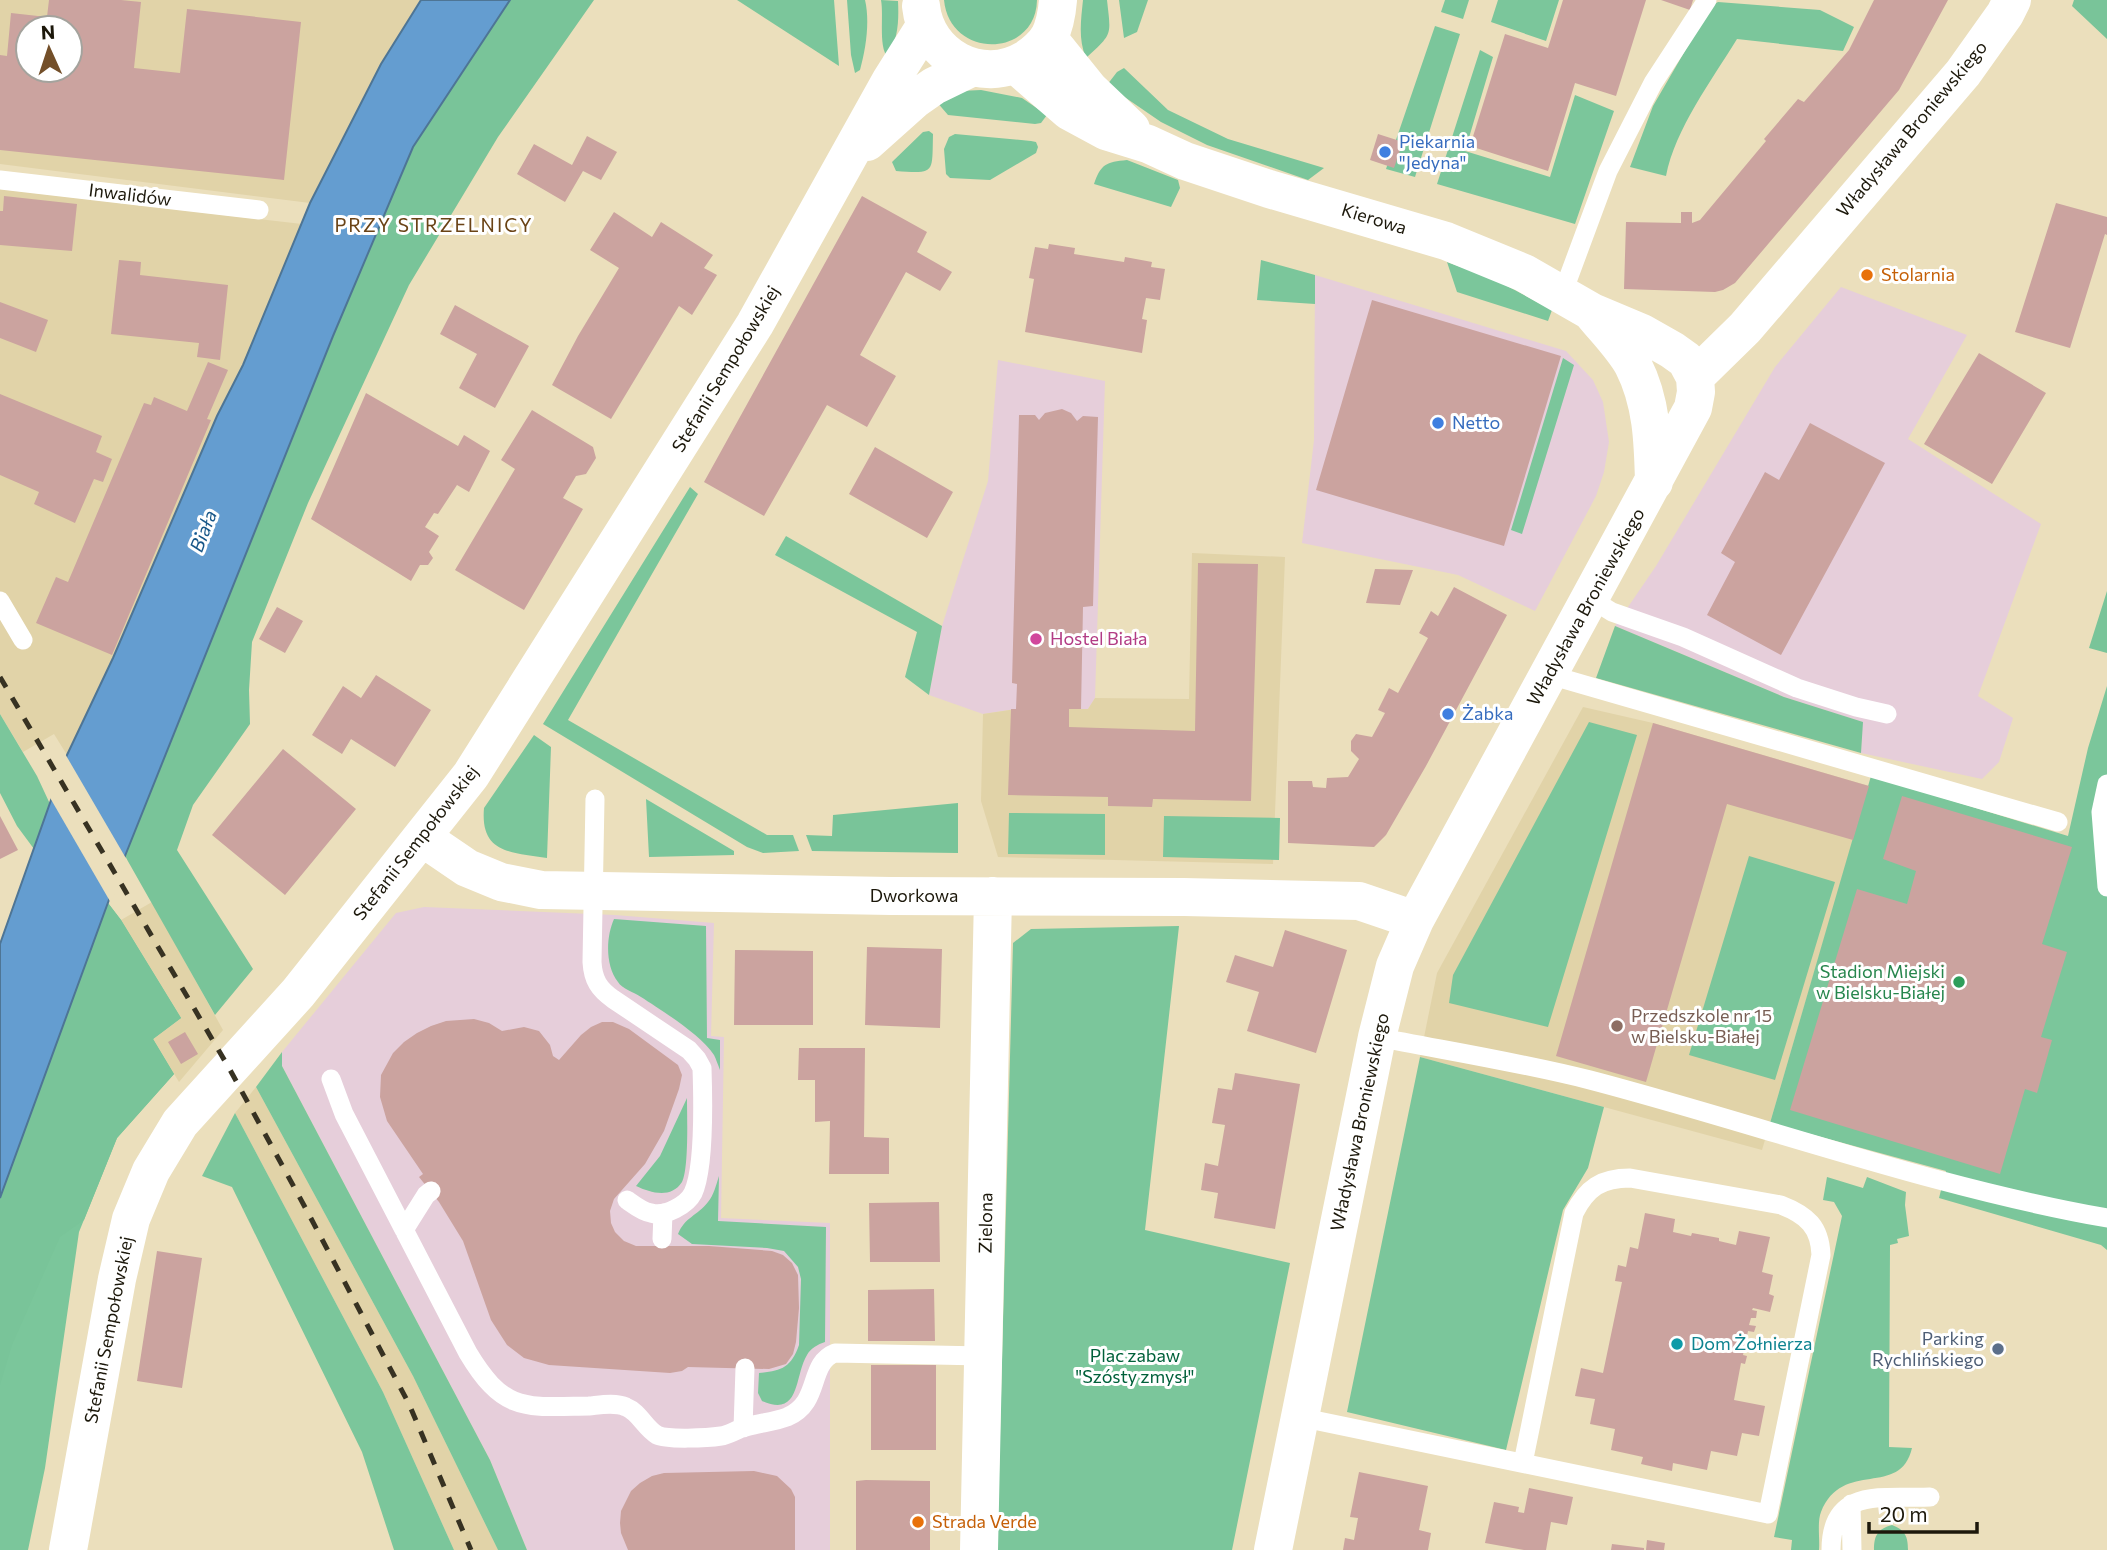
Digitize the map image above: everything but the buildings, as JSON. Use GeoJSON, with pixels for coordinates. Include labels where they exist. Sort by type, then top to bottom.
{"type":"FeatureCollection","features":[{"type":"Feature","properties":{"kind":"street"},"geometry":{"type":"LineString","coordinates":[[923,13],[934,43],[951,59],[971,68],[994,70],[1016,65],[1035,53],[1048,38],[1056,19],[1058,0]]}},
{"type":"Feature","properties":{"kind":"street","name":"Władysława Broniewskiego"},"geometry":{"type":"LineString","coordinates":[[1273,1550],[1377,1037],[1395,966],[1415,920],[1693,408],[1695,377],[1745,328],[1963,73],[2012,0]]}},
{"type":"Feature","properties":{"kind":"street","name":"Stefanii Sempołowskiej"},"geometry":{"type":"LineString","coordinates":[[68,1550],[117,1279],[131,1219],[151,1171],[180,1123],[298,993],[471,775],[755,324],[850,157],[923,13]]}},
{"type":"Feature","properties":{"kind":"street","name":"Kierowa"},"geometry":{"type":"LineString","coordinates":[[1048,38],[1089,89],[1148,144]]}},
{"type":"Feature","properties":{"kind":"street","name":"Kierowa"},"geometry":{"type":"LineString","coordinates":[[1016,65],[1069,111],[1106,131],[1269,189],[1446,241],[1524,273],[1577,304],[1642,332],[1672,350],[1686,360],[1695,377]]}},
{"type":"Feature","properties":{"kind":"street","name":"Stefanii Sempołowskiej"},"geometry":{"type":"LineString","coordinates":[[850,157],[914,100],[934,86],[971,68]]}},
{"type":"Feature","properties":{"kind":"street","name":"Kierowa"},"geometry":{"type":"LineString","coordinates":[[1577,304],[1632,364],[1646,398],[1652,435],[1654,483]]}},
{"type":"Feature","properties":{"kind":"street","name":"Dworkowa"},"geometry":{"type":"LineString","coordinates":[[423,838],[467,868],[501,882],[541,890],[1359,901],[1415,920]]}},
{"type":"Feature","properties":{"kind":"street","name":"Zielona"},"geometry":{"type":"LineString","coordinates":[[979,1550],[993,896]]}},
{"type":"Feature","properties":{"kind":"lane"},"geometry":{"type":"LineString","coordinates":[[1577,304],[1585,235],[1608,172],[1653,83],[1707,0]]}},
{"type":"Feature","properties":{"kind":"lane","name":"Inwalidów"},"geometry":{"type":"LineString","coordinates":[[0,180],[259,210]]}},
{"type":"Feature","properties":{"kind":"lane"},"geometry":{"type":"LineString","coordinates":[[1591,599],[1612,612],[1683,637],[1797,688],[1856,708],[1887,714]]}},
{"type":"Feature","properties":{"kind":"lane"},"geometry":{"type":"LineString","coordinates":[[0,601],[23,640]]}},
{"type":"Feature","properties":{"kind":"lane"},"geometry":{"type":"LineString","coordinates":[[1550,675],[2058,822]]}},
{"type":"Feature","properties":{"kind":"lane"},"geometry":{"type":"LineString","coordinates":[[2107,784],[2101,812],[2107,887]]}},
{"type":"Feature","properties":{"kind":"lane"},"geometry":{"type":"LineString","coordinates":[[595,799],[593,976],[597,985],[613,999],[690,1050],[702,1068],[700,1169],[692,1195],[677,1208],[663,1213],[651,1213],[627,1200]]}},
{"type":"Feature","properties":{"kind":"lane"},"geometry":{"type":"LineString","coordinates":[[1377,1037],[1494,1058],[1578,1077],[1957,1184],[2051,1208],[2107,1218]]}},
{"type":"Feature","properties":{"kind":"lane"},"geometry":{"type":"LineString","coordinates":[[331,1079],[344,1114],[481,1376],[494,1390],[510,1399],[525,1405],[544,1407],[626,1407],[637,1415],[646,1427],[663,1437],[721,1436],[788,1417],[800,1410],[811,1393],[821,1363],[826,1356],[835,1353],[983,1356]]}},
{"type":"Feature","properties":{"kind":"lane"},"geometry":{"type":"LineString","coordinates":[[1299,1417],[1768,1514],[1821,1255],[1815,1228],[1796,1210],[1781,1205],[1630,1178],[1614,1178],[1600,1182],[1588,1192],[1574,1213],[1523,1463]]}},
{"type":"Feature","properties":{"kind":"lane"},"geometry":{"type":"LineString","coordinates":[[404,1230],[431,1191]]}},
{"type":"Feature","properties":{"kind":"lane"},"geometry":{"type":"LineString","coordinates":[[662,1239],[663,1213]]}},
{"type":"Feature","properties":{"kind":"lane"},"geometry":{"type":"LineString","coordinates":[[743,1428],[745,1368]]}},
{"type":"Feature","properties":{"kind":"lane"},"geometry":{"type":"LineString","coordinates":[[1831,1550],[1834,1523],[1841,1511],[1851,1504],[1863,1499],[1930,1497]]}},
{"type":"Feature","properties":{"kind":"lane"},"geometry":{"type":"LineString","coordinates":[[1851,1504],[1852,1550]]}},
{"type":"Feature","properties":{"kind":"shaded area"},"geometry":{"type":"Polygon","coordinates":[[[0,0],[421,0],[381,64],[310,203],[0,164],[0,0]]]}},
{"type":"Feature","properties":{"kind":"shaded area"},"geometry":{"type":"Polygon","coordinates":[[[0,189],[302,224],[243,365],[217,416],[113,658],[67,755],[54,734],[23,752],[0,714],[0,189]]]}},
{"type":"Feature","properties":{"kind":"shaded area"},"geometry":{"type":"Polygon","coordinates":[[[1315,275],[1566,351],[1593,380],[1603,402],[1609,442],[1604,472],[1596,496],[1535,611],[1458,575],[1302,543],[1314,440],[1315,275]]]}},
{"type":"Feature","properties":{"kind":"shaded area"},"geometry":{"type":"Polygon","coordinates":[[[1841,287],[1967,335],[1908,439],[2041,524],[1978,696],[2013,718],[1999,762],[1982,779],[1861,753],[1862,722],[1784,697],[1615,626],[1656,566],[1775,367],[1841,287]]]}},
{"type":"Feature","properties":{"kind":"shaded area"},"geometry":{"type":"Polygon","coordinates":[[[998,360],[1105,381],[1095,698],[1088,709],[1016,709],[983,714],[929,695],[942,626],[988,481],[998,360]]]}},
{"type":"Feature","properties":{"kind":"shaded area"},"geometry":{"type":"Polygon","coordinates":[[[1192,553],[1285,557],[1273,864],[998,857],[981,801],[983,714],[1016,709],[1088,709],[1095,698],[1189,699],[1192,553]]]}},
{"type":"Feature","properties":{"kind":"shaded area"},"geometry":{"type":"Polygon","coordinates":[[[1583,707],[1653,723],[1869,786],[1762,1150],[1420,1057],[1437,973],[1583,707]]]}},
{"type":"Feature","properties":{"kind":"shaded area"},"geometry":{"type":"Polygon","coordinates":[[[152,902],[223,1030],[179,1082],[153,1039],[181,1018],[121,920],[152,902]]]}},
{"type":"Feature","properties":{"kind":"shaded area"},"geometry":{"type":"Polygon","coordinates":[[[424,907],[615,915],[714,923],[711,1036],[724,1037],[721,1218],[830,1223],[830,1550],[527,1550],[490,1460],[282,1066],[282,1052],[396,913],[424,907]]]}},
{"type":"Feature","properties":{"kind":"shaded area"},"geometry":{"type":"Polygon","coordinates":[[[256,1087],[413,1376],[498,1550],[454,1550],[383,1392],[235,1113],[256,1087]]]}},
{"type":"Feature","properties":{"kind":"green space"},"geometry":{"type":"Polygon","coordinates":[[[510,0],[594,0],[498,137],[409,285],[308,503],[252,642],[250,724],[193,805],[177,850],[253,969],[215,1015],[125,856],[333,336],[413,147],[510,0]]]}},
{"type":"Feature","properties":{"kind":"green space"},"geometry":{"type":"Polygon","coordinates":[[[737,0],[834,0],[839,66],[737,0]]]}},
{"type":"Feature","properties":{"kind":"green space"},"geometry":{"type":"Polygon","coordinates":[[[847,0],[865,0],[866,8],[864,53],[860,70],[855,73],[851,55],[847,0]]]}},
{"type":"Feature","properties":{"kind":"green space"},"geometry":{"type":"Polygon","coordinates":[[[881,0],[898,1],[897,30],[888,57],[882,39],[881,0]]]}},
{"type":"Feature","properties":{"kind":"green space"},"geometry":{"type":"Polygon","coordinates":[[[944,0],[1037,0],[1033,19],[1023,33],[1009,41],[992,44],[976,42],[961,33],[950,20],[944,0]]]}},
{"type":"Feature","properties":{"kind":"green space"},"geometry":{"type":"Polygon","coordinates":[[[1083,0],[1107,0],[1109,21],[1106,38],[1086,58],[1081,37],[1083,0]]]}},
{"type":"Feature","properties":{"kind":"green space"},"geometry":{"type":"Polygon","coordinates":[[[1119,0],[1148,0],[1137,32],[1124,38],[1119,0]]]}},
{"type":"Feature","properties":{"kind":"green space"},"geometry":{"type":"Polygon","coordinates":[[[1445,0],[1469,0],[1463,19],[1441,12],[1445,0]]]}},
{"type":"Feature","properties":{"kind":"green space"},"geometry":{"type":"Polygon","coordinates":[[[1498,0],[1559,0],[1546,41],[1491,22],[1498,0]]]}},
{"type":"Feature","properties":{"kind":"green space"},"geometry":{"type":"Polygon","coordinates":[[[2074,0],[2107,0],[2107,39],[2072,6],[2074,0]]]}},
{"type":"Feature","properties":{"kind":"green space"},"geometry":{"type":"Polygon","coordinates":[[[1718,2],[1820,10],[1854,27],[1843,51],[1737,39],[1686,123],[1666,176],[1630,167],[1653,106],[1711,6],[1718,2]]]}},
{"type":"Feature","properties":{"kind":"green space"},"geometry":{"type":"Polygon","coordinates":[[[1435,26],[1460,34],[1415,177],[1386,169],[1435,26]]]}},
{"type":"Feature","properties":{"kind":"green space"},"geometry":{"type":"Polygon","coordinates":[[[1480,50],[1493,57],[1465,151],[1550,177],[1575,95],[1614,111],[1575,224],[1437,184],[1480,50]]]}},
{"type":"Feature","properties":{"kind":"green space"},"geometry":{"type":"Polygon","coordinates":[[[1124,68],[1168,110],[1228,139],[1324,168],[1308,180],[1207,145],[1161,122],[1107,85],[1117,72],[1124,68]]]}},
{"type":"Feature","properties":{"kind":"green space"},"geometry":{"type":"Polygon","coordinates":[[[981,90],[1022,98],[1047,115],[1041,123],[1035,124],[948,115],[936,101],[960,91],[981,90]]]}},
{"type":"Feature","properties":{"kind":"green space"},"geometry":{"type":"Polygon","coordinates":[[[929,131],[933,134],[929,168],[919,172],[896,171],[892,162],[923,132],[929,131]]]}},
{"type":"Feature","properties":{"kind":"green space"},"geometry":{"type":"Polygon","coordinates":[[[955,134],[1031,141],[1036,142],[1038,147],[1036,153],[990,180],[950,178],[946,174],[944,149],[949,137],[955,134]]]}},
{"type":"Feature","properties":{"kind":"green space"},"geometry":{"type":"Polygon","coordinates":[[[1127,160],[1178,180],[1180,188],[1171,207],[1094,184],[1105,165],[1127,160]]]}},
{"type":"Feature","properties":{"kind":"green space"},"geometry":{"type":"Polygon","coordinates":[[[1261,260],[1315,275],[1315,304],[1257,300],[1261,260]]]}},
{"type":"Feature","properties":{"kind":"green space"},"geometry":{"type":"Polygon","coordinates":[[[1447,262],[1494,279],[1552,310],[1548,321],[1457,292],[1447,262]]]}},
{"type":"Feature","properties":{"kind":"green space"},"geometry":{"type":"Polygon","coordinates":[[[1563,358],[1574,365],[1522,534],[1511,530],[1563,358]]]}},
{"type":"Feature","properties":{"kind":"green space"},"geometry":{"type":"Polygon","coordinates":[[[690,487],[698,494],[568,720],[767,835],[793,835],[799,851],[763,853],[747,847],[543,724],[690,487]]]}},
{"type":"Feature","properties":{"kind":"green space"},"geometry":{"type":"Polygon","coordinates":[[[786,536],[942,626],[929,695],[905,677],[917,632],[775,555],[786,536]]]}},
{"type":"Feature","properties":{"kind":"green space"},"geometry":{"type":"Polygon","coordinates":[[[2107,591],[2107,653],[2089,648],[2107,591]]]}},
{"type":"Feature","properties":{"kind":"green space"},"geometry":{"type":"Polygon","coordinates":[[[1615,626],[1784,697],[1863,722],[1861,753],[1596,678],[1615,626]]]}},
{"type":"Feature","properties":{"kind":"green space","name":"Stadion Miejski w Bielsku-Białej"},"geometry":{"type":"Polygon","coordinates":[[[2107,686],[2107,1250],[2101,1245],[1939,1198],[1946,1171],[1770,1123],[1871,776],[2068,836],[2088,748],[2107,686]]]}},
{"type":"Feature","properties":{"kind":"green space"},"geometry":{"type":"Polygon","coordinates":[[[0,714],[37,776],[50,804],[34,849],[17,826],[0,793],[0,714]]]}},
{"type":"Feature","properties":{"kind":"green space"},"geometry":{"type":"Polygon","coordinates":[[[1589,722],[1637,735],[1548,1027],[1449,1003],[1453,975],[1589,722]]]}},
{"type":"Feature","properties":{"kind":"green space"},"geometry":{"type":"Polygon","coordinates":[[[534,735],[551,747],[547,858],[501,848],[487,834],[484,823],[484,808],[534,735]]]}},
{"type":"Feature","properties":{"kind":"green space"},"geometry":{"type":"Polygon","coordinates":[[[646,799],[734,851],[734,855],[649,857],[646,799]]]}},
{"type":"Feature","properties":{"kind":"green space"},"geometry":{"type":"Polygon","coordinates":[[[958,803],[958,853],[812,851],[806,835],[832,836],[833,815],[958,803]]]}},
{"type":"Feature","properties":{"kind":"green space"},"geometry":{"type":"Polygon","coordinates":[[[1009,813],[1105,814],[1105,855],[1008,854],[1009,813]]]}},
{"type":"Feature","properties":{"kind":"green space"},"geometry":{"type":"Polygon","coordinates":[[[1164,816],[1280,818],[1279,860],[1163,857],[1164,816]]]}},
{"type":"Feature","properties":{"kind":"green space"},"geometry":{"type":"Polygon","coordinates":[[[1749,856],[1835,882],[1775,1080],[1689,1055],[1749,856]]]}},
{"type":"Feature","properties":{"kind":"green space"},"geometry":{"type":"Polygon","coordinates":[[[108,903],[181,1018],[153,1039],[174,1074],[117,1138],[79,1232],[45,1468],[28,1550],[0,1550],[0,1198],[108,903]]]}},
{"type":"Feature","properties":{"kind":"green space"},"geometry":{"type":"Polygon","coordinates":[[[108,903],[181,1018],[153,1039],[174,1074],[117,1138],[84,1220],[60,1237],[12,1345],[0,1385],[0,1198],[108,903]]]}},
{"type":"Feature","properties":{"kind":"green space"},"geometry":{"type":"Polygon","coordinates":[[[614,919],[706,926],[707,1038],[720,1040],[720,1070],[714,1055],[700,1039],[618,982],[611,968],[608,951],[609,934],[614,919]]]}},
{"type":"Feature","properties":{"kind":"green space","name":"Plac zabaw \"Szósty zmysł\""},"geometry":{"type":"Polygon","coordinates":[[[1179,926],[1145,1230],[1290,1263],[1232,1550],[997,1550],[1013,943],[1031,929],[1179,926]]]}},
{"type":"Feature","properties":{"kind":"green space"},"geometry":{"type":"Polygon","coordinates":[[[282,1052],[282,1066],[490,1460],[527,1550],[498,1550],[413,1376],[256,1087],[282,1052]]]}},
{"type":"Feature","properties":{"kind":"green space"},"geometry":{"type":"Polygon","coordinates":[[[1420,1057],[1604,1107],[1588,1168],[1563,1210],[1506,1450],[1347,1412],[1420,1057]]]}},
{"type":"Feature","properties":{"kind":"green space"},"geometry":{"type":"Polygon","coordinates":[[[687,1098],[687,1154],[682,1182],[667,1193],[648,1191],[636,1186],[660,1156],[687,1098]]]}},
{"type":"Feature","properties":{"kind":"green space"},"geometry":{"type":"Polygon","coordinates":[[[235,1113],[383,1392],[454,1550],[394,1550],[362,1452],[232,1187],[202,1176],[235,1113]]]}},
{"type":"Feature","properties":{"kind":"green space"},"geometry":{"type":"Polygon","coordinates":[[[719,1176],[718,1221],[826,1227],[825,1342],[808,1353],[794,1392],[784,1404],[775,1405],[762,1401],[758,1393],[759,1373],[784,1367],[792,1359],[799,1345],[801,1279],[798,1267],[784,1251],[692,1244],[678,1234],[684,1224],[710,1199],[719,1176]]]}},
{"type":"Feature","properties":{"kind":"green space"},"geometry":{"type":"Polygon","coordinates":[[[1827,1177],[1863,1188],[1867,1177],[1906,1192],[1909,1236],[1897,1239],[1898,1243],[1890,1245],[1889,1447],[1912,1448],[1906,1463],[1896,1472],[1856,1481],[1843,1486],[1831,1496],[1820,1516],[1819,1550],[1791,1550],[1792,1540],[1774,1537],[1842,1216],[1834,1202],[1823,1200],[1827,1177]]]}},
{"type":"Feature","properties":{"kind":"green space"},"geometry":{"type":"Polygon","coordinates":[[[1892,1525],[1905,1534],[1908,1550],[1874,1550],[1878,1533],[1892,1525]]]}},
{"type":"Feature","properties":{"kind":"water","name":"Biała"},"geometry":{"type":"Polygon","coordinates":[[[421,0],[510,0],[413,147],[333,336],[125,856],[0,1198],[0,944],[67,755],[113,658],[217,416],[243,365],[310,203],[381,64],[421,0]]]}},
{"type":"Feature","properties":{"kind":"pier"},"geometry":{"type":"Polygon","coordinates":[[[64,752],[127,860],[111,903],[49,796],[64,752]]]}},
{"type":"Feature","properties":{"kind":"railway"},"geometry":{"type":"LineString","coordinates":[[0,677],[229,1068],[306,1209],[409,1404],[471,1550]]}},
{"type":"Feature","properties":{"kind":"place","name":"Piekarnia \"Jedyna\""},"geometry":{"type":"Point","coordinates":[1385,152]}},
{"type":"Feature","properties":{"kind":"place","name":"Stolarnia"},"geometry":{"type":"Point","coordinates":[1867,275]}},
{"type":"Feature","properties":{"kind":"place","name":"Netto"},"geometry":{"type":"Point","coordinates":[1438,423]}},
{"type":"Feature","properties":{"kind":"place","name":"Hostel Biała"},"geometry":{"type":"Point","coordinates":[1036,639]}},
{"type":"Feature","properties":{"kind":"place","name":"Żabka"},"geometry":{"type":"Point","coordinates":[1448,714]}},
{"type":"Feature","properties":{"kind":"place","name":"Stadion Miejski w Bielsku-Białej"},"geometry":{"type":"Point","coordinates":[1959,982]}},
{"type":"Feature","properties":{"kind":"place","name":"Przedszkole nr 15 w Bielsku-Białej"},"geometry":{"type":"Point","coordinates":[1617,1026]}},
{"type":"Feature","properties":{"kind":"place","name":"Dom Żołnierza"},"geometry":{"type":"Point","coordinates":[1677,1344]}},
{"type":"Feature","properties":{"kind":"place","name":"Parking Rychlińskiego"},"geometry":{"type":"Point","coordinates":[1998,1349]}},
{"type":"Feature","properties":{"kind":"place","name":"Strada Verde"},"geometry":{"type":"Point","coordinates":[918,1522]}},
{"type":"Feature","properties":{"kind":"district","name":"PRZY STRZELNICY"},"geometry":{"type":"Point","coordinates":[434,225]}}]}
